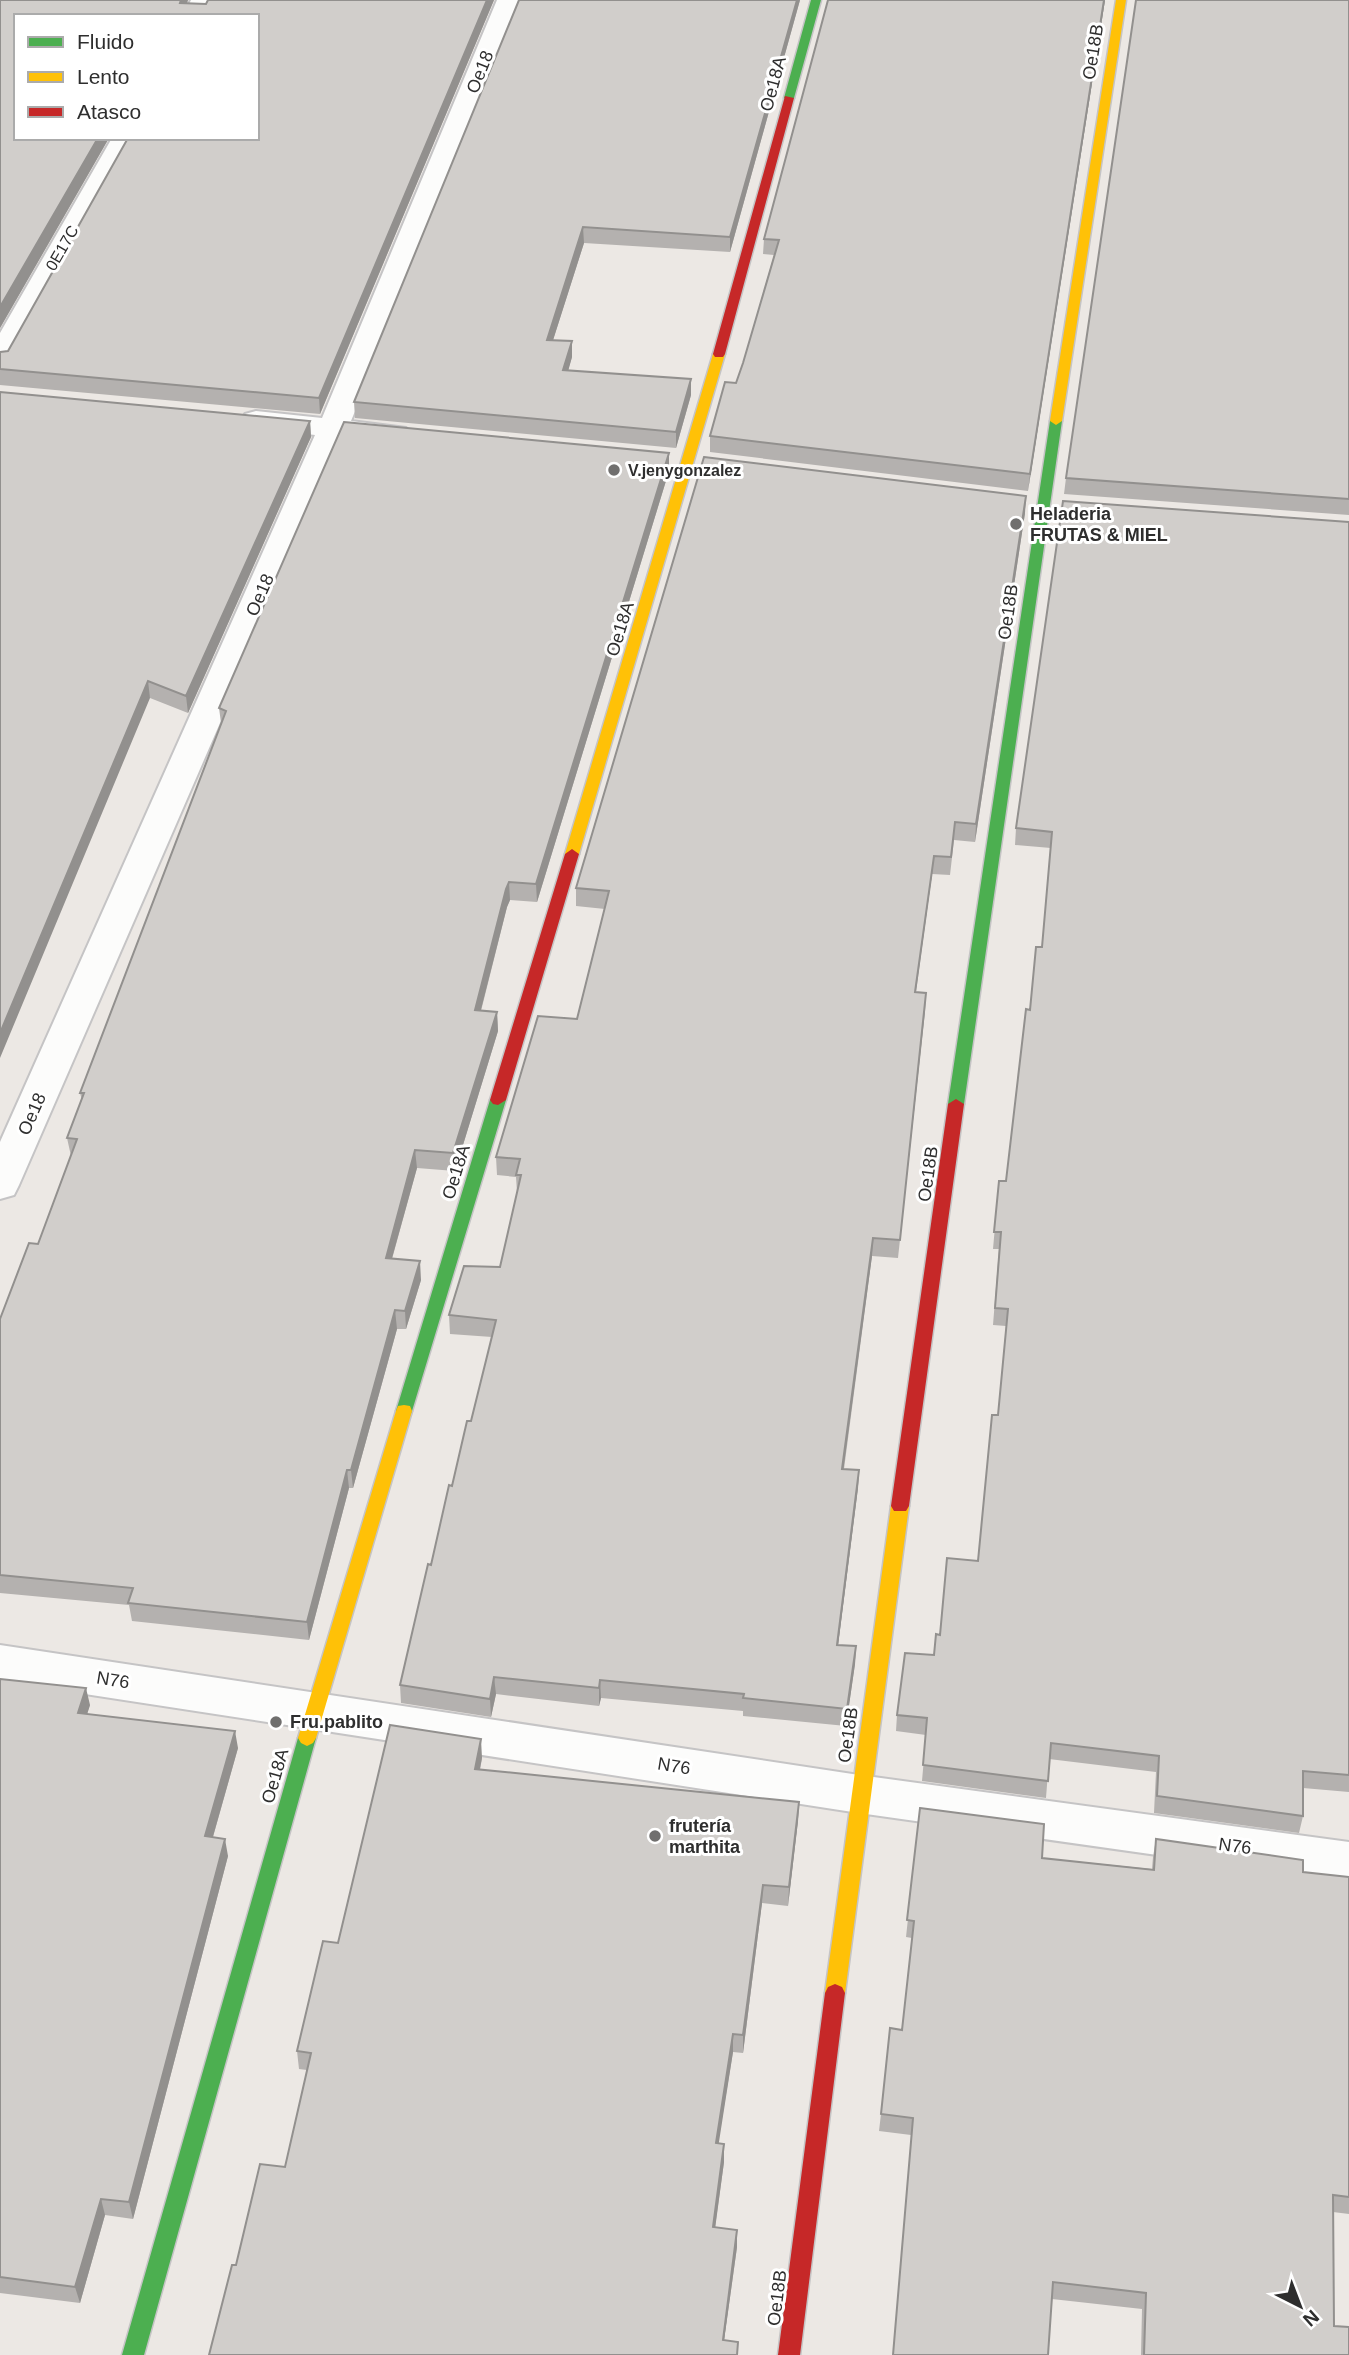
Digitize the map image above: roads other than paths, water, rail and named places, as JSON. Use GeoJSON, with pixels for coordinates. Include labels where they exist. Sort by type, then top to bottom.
{"type":"FeatureCollection","features":[{"type":"Feature","properties":{"kind":"street","name":"Oe18"},"geometry":{"type":"LineString","coordinates":[[0,1185],[333,428],[510,0]]}},
{"type":"Feature","properties":{"kind":"street","name":"Oe18A"},"geometry":{"type":"LineString","coordinates":[[133,2355],[314,1711],[690,462],[816,0]]}},
{"type":"Feature","properties":{"kind":"street","name":"Oe18B"},"geometry":{"type":"LineString","coordinates":[[789,2355],[859,1794],[1043,504],[1121,0]]}},
{"type":"Feature","properties":{"kind":"street","name":"0E17C"},"geometry":{"type":"LineString","coordinates":[[0,358],[124,140]]}},
{"type":"Feature","properties":{"kind":"street"},"geometry":{"type":"LineString","coordinates":[[222,417],[429,437]]}},
{"type":"Feature","properties":{"kind":"street","name":"N76"},"geometry":{"type":"LineString","coordinates":[[0,1663],[859,1794],[1349,1862]]}},
{"type":"Feature","properties":{"kind":"place","name":"V.jenygonzalez"},"geometry":{"type":"Point","coordinates":[614,470]}},
{"type":"Feature","properties":{"kind":"place","name":"Heladeria FRUTAS & MIEL"},"geometry":{"type":"Point","coordinates":[1016,524]}},
{"type":"Feature","properties":{"kind":"place","name":"Fru.pablito"},"geometry":{"type":"Point","coordinates":[276,1722]}},
{"type":"Feature","properties":{"kind":"place","name":"frutería marthita"},"geometry":{"type":"Point","coordinates":[655,1836]}}]}
